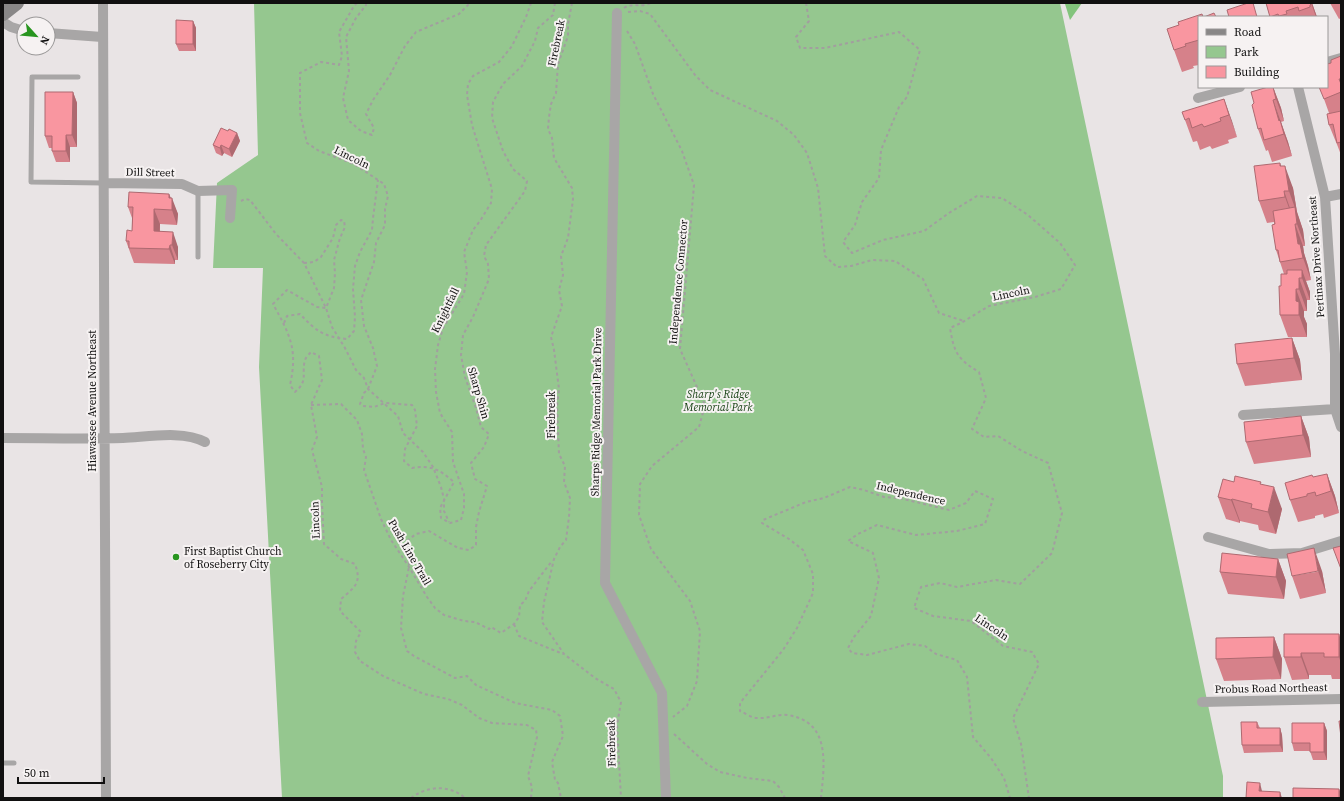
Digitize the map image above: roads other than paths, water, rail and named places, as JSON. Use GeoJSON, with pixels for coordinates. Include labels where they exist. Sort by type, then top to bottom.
{"type":"FeatureCollection","features":[{"type":"Feature","properties":{"kind":"main road"},"geometry":{"type":"LineString","coordinates":[[3,14],[16,4]]}},
{"type":"Feature","properties":{"kind":"street","name":"Hiawassee Avenue Northeast"},"geometry":{"type":"LineString","coordinates":[[103,3],[106,798]]}},
{"type":"Feature","properties":{"kind":"street","name":"Sharps Ridge Memorial Park Drive"},"geometry":{"type":"LineString","coordinates":[[617,13],[605,583],[662,693],[666,798]]}},
{"type":"Feature","properties":{"kind":"street"},"geometry":{"type":"LineString","coordinates":[[3,22],[16,29]]}},
{"type":"Feature","properties":{"kind":"street"},"geometry":{"type":"LineString","coordinates":[[56,34],[102,37]]}},
{"type":"Feature","properties":{"kind":"street"},"geometry":{"type":"LineString","coordinates":[[1328,62],[1341,58]]}},
{"type":"Feature","properties":{"kind":"street"},"geometry":{"type":"LineString","coordinates":[[1198,98],[1236,88]]}},
{"type":"Feature","properties":{"kind":"street","name":"Pertinax Drive Northeast"},"geometry":{"type":"LineString","coordinates":[[1298,88],[1326,198],[1338,353],[1335,409],[1341,427]]}},
{"type":"Feature","properties":{"kind":"street","name":"Dill Street"},"geometry":{"type":"LineString","coordinates":[[103,182],[182,184],[198,191],[232,190],[230,218]]}},
{"type":"Feature","properties":{"kind":"street"},"geometry":{"type":"LineString","coordinates":[[1326,198],[1341,194]]}},
{"type":"Feature","properties":{"kind":"street"},"geometry":{"type":"LineString","coordinates":[[1243,415],[1335,409]]}},
{"type":"Feature","properties":{"kind":"street"},"geometry":{"type":"LineString","coordinates":[[3,438],[188,436],[205,442]]}},
{"type":"Feature","properties":{"kind":"street"},"geometry":{"type":"LineString","coordinates":[[1208,537],[1269,554],[1302,553],[1341,541]]}},
{"type":"Feature","properties":{"kind":"street","name":"Probus Road Northeast"},"geometry":{"type":"LineString","coordinates":[[1202,702],[1341,698]]}},
{"type":"Feature","properties":{"kind":"lane"},"geometry":{"type":"LineString","coordinates":[[78,77],[32,77],[31,182],[103,182]]}},
{"type":"Feature","properties":{"kind":"lane"},"geometry":{"type":"LineString","coordinates":[[198,191],[198,257]]}},
{"type":"Feature","properties":{"kind":"lane"},"geometry":{"type":"LineString","coordinates":[[3,763],[14,763]]}},
{"type":"Feature","properties":{"kind":"place","name":"First Baptist Church of Roseberry City"},"geometry":{"type":"Point","coordinates":[176,557]}},
{"type":"Feature","properties":{"kind":"park label","name":"Sharp's Ridge Memorial Park"},"geometry":{"type":"Point","coordinates":[718,400]}}]}
